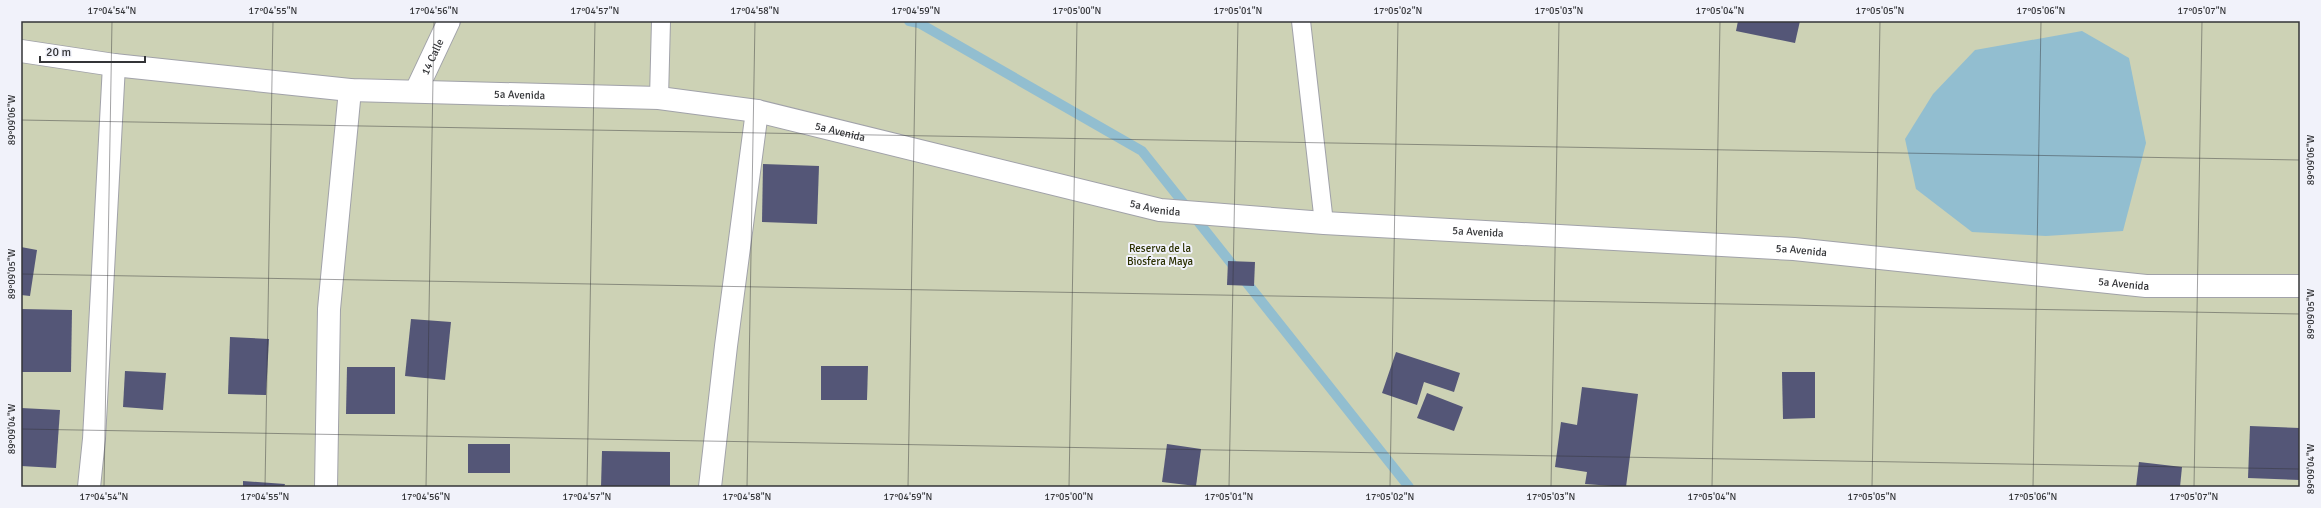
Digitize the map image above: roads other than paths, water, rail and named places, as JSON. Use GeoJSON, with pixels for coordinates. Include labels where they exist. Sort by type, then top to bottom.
{"type":"FeatureCollection","features":[{"type":"Feature","properties":{"kind":"street","name":"14 Calle"},"geometry":{"type":"LineString","coordinates":[[416,91],[449,21]]}},
{"type":"Feature","properties":{"kind":"street","name":"5a Avenida"},"geometry":{"type":"LineString","coordinates":[[21,51],[114,65],[350,90],[659,98],[757,111],[1160,210],[1324,223],[1794,249],[2146,286],[2300,286]]}},
{"type":"Feature","properties":{"kind":"street"},"geometry":{"type":"LineString","coordinates":[[89,487],[94,439],[114,65]]}},
{"type":"Feature","properties":{"kind":"street"},"geometry":{"type":"LineString","coordinates":[[326,487],[329,309],[350,90]]}},
{"type":"Feature","properties":{"kind":"street"},"geometry":{"type":"LineString","coordinates":[[710,487],[726,346],[757,111]]}},
{"type":"Feature","properties":{"kind":"lane"},"geometry":{"type":"LineString","coordinates":[[659,98],[661,21]]}},
{"type":"Feature","properties":{"kind":"lane"},"geometry":{"type":"LineString","coordinates":[[1302,21],[1324,223]]}},
{"type":"Feature","properties":{"kind":"water"},"geometry":{"type":"Polygon","coordinates":[[[2082,31],[2129,58],[2146,143],[2123,231],[2046,236],[1972,232],[1916,189],[1905,139],[1933,94],[1975,50],[2082,31]]]}},
{"type":"Feature","properties":{"kind":"waterway"},"geometry":{"type":"LineString","coordinates":[[909,21],[919,23],[1142,151],[1409,487]]}},
{"type":"Feature","properties":{"kind":"park label","name":"Reserva de la Biosfera Maya"},"geometry":{"type":"Point","coordinates":[1160,254]}}]}
